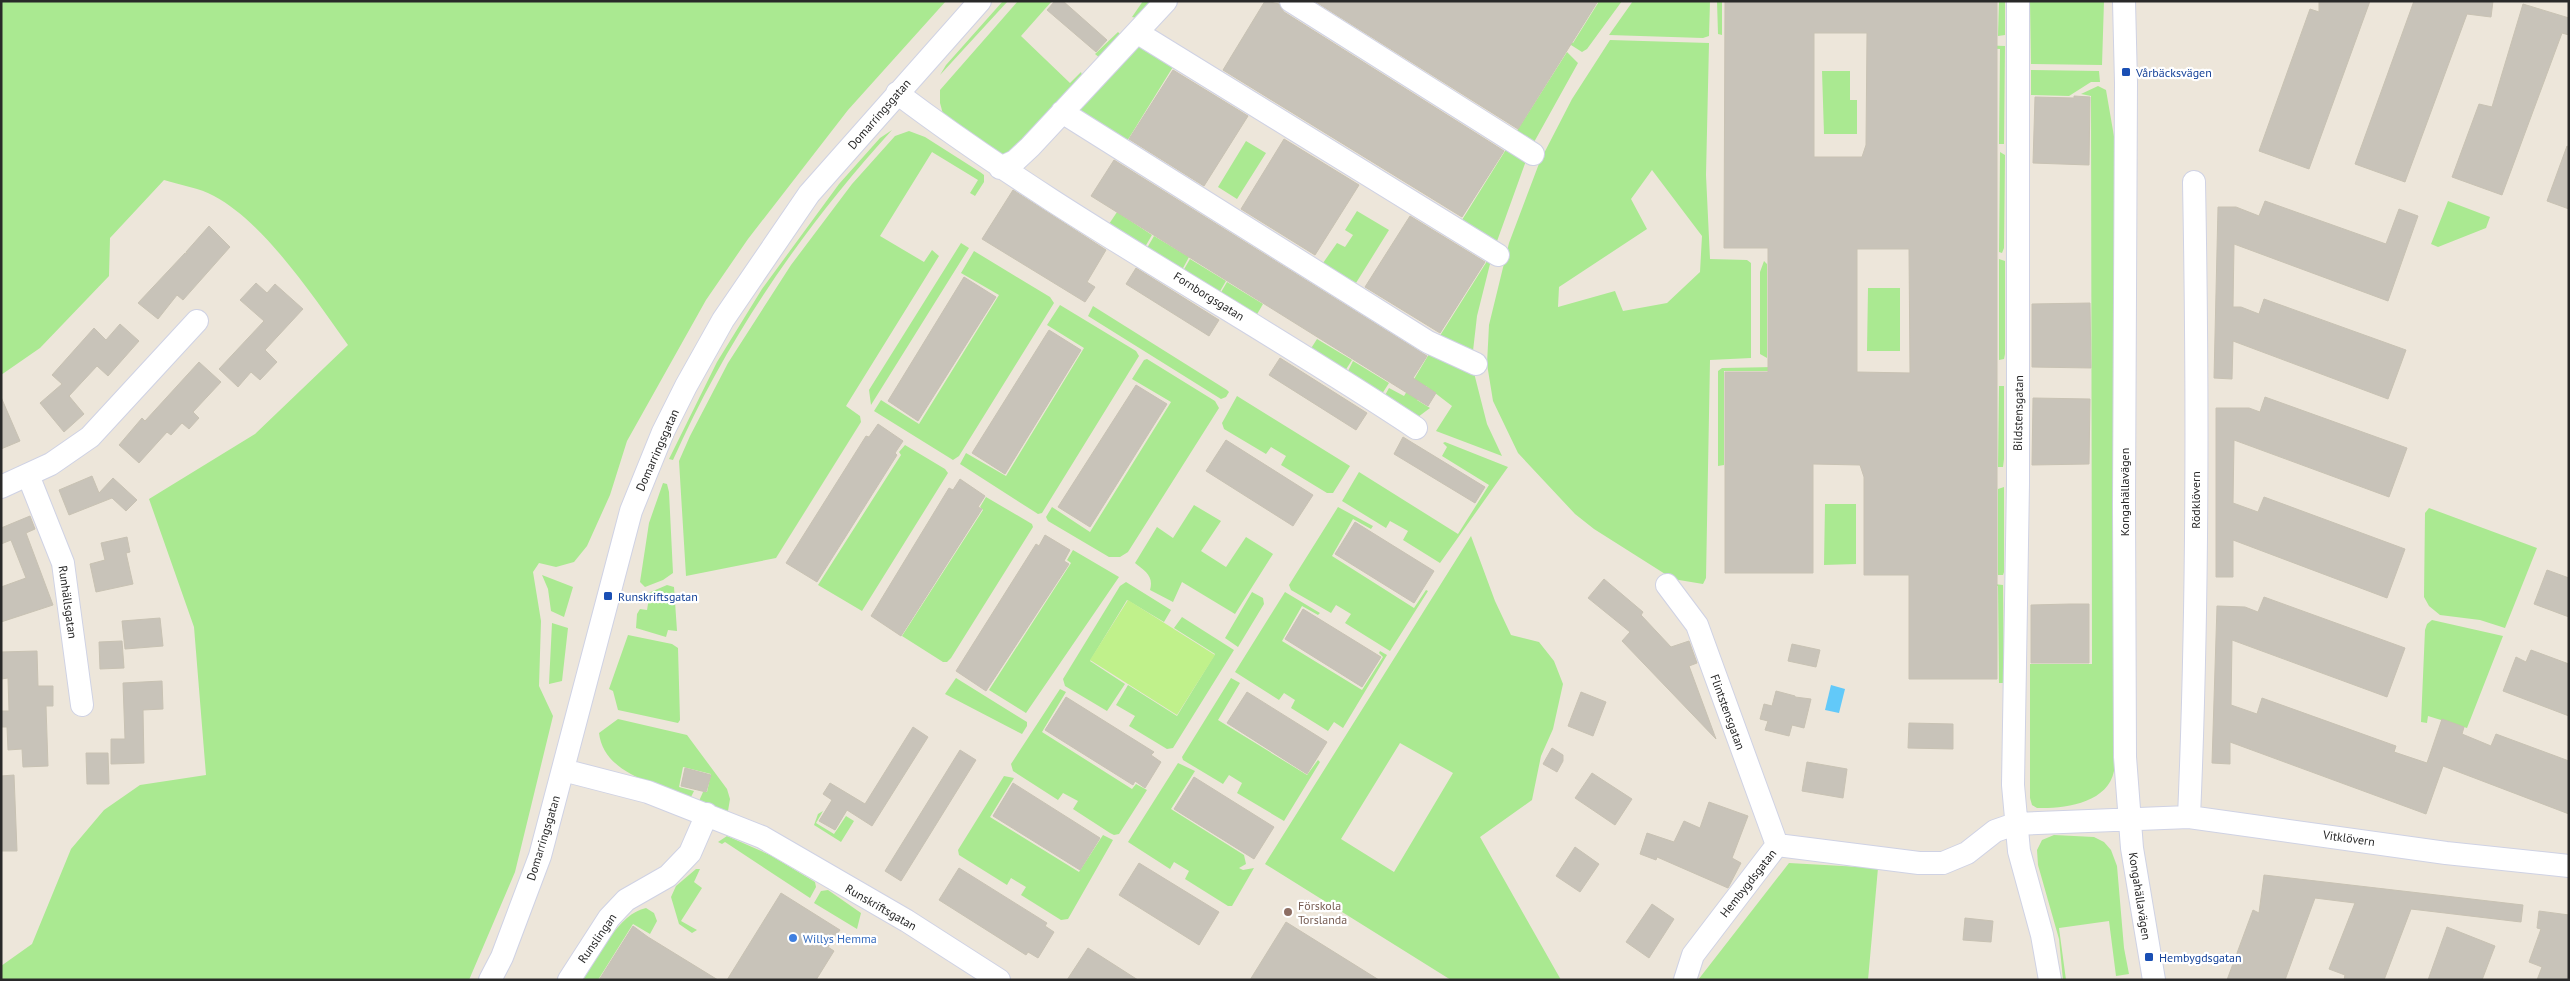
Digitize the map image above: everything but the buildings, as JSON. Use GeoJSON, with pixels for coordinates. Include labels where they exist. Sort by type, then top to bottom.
{"type":"FeatureCollection","features":[{"type":"Feature","properties":{"kind":"street","name":"Domarringsgatan"},"geometry":{"type":"LineString","coordinates":[[490,980],[502,957],[540,856],[631,511],[663,432],[723,320],[762,260],[809,194],[980,1]]}},
{"type":"Feature","properties":{"kind":"street"},"geometry":{"type":"LineString","coordinates":[[1000,168],[1016,161],[1166,1]]}},
{"type":"Feature","properties":{"kind":"street"},"geometry":{"type":"LineString","coordinates":[[1291,1],[1534,154]]}},
{"type":"Feature","properties":{"kind":"street","name":"Bildstensgatan"},"geometry":{"type":"LineString","coordinates":[[2015,824],[2013,785],[2018,534],[2020,236],[2018,1]]}},
{"type":"Feature","properties":{"kind":"street","name":"Kongahällavägen"},"geometry":{"type":"LineString","coordinates":[[2124,1],[2126,286],[2124,676],[2129,820],[2141,911],[2154,980]]}},
{"type":"Feature","properties":{"kind":"street"},"geometry":{"type":"LineString","coordinates":[[1138,33],[1498,255]]}},
{"type":"Feature","properties":{"kind":"street","name":"Fornborgsgatan"},"geometry":{"type":"LineString","coordinates":[[897,93],[1000,168],[1268,332],[1416,428]]}},
{"type":"Feature","properties":{"kind":"street"},"geometry":{"type":"LineString","coordinates":[[1062,112],[1428,342],[1476,364]]}},
{"type":"Feature","properties":{"kind":"street","name":"Rödklövern"},"geometry":{"type":"LineString","coordinates":[[2189,817],[2195,683],[2196,281],[2194,182]]}},
{"type":"Feature","properties":{"kind":"street"},"geometry":{"type":"LineString","coordinates":[[1,486],[28,475],[66,455],[90,437],[197,321]]}},
{"type":"Feature","properties":{"kind":"street","name":"Runhällsgatan"},"geometry":{"type":"LineString","coordinates":[[28,475],[65,573],[82,705]]}},
{"type":"Feature","properties":{"kind":"street","name":"Flintstensgatan"},"geometry":{"type":"LineString","coordinates":[[1667,585],[1697,625],[1777,845]]}},
{"type":"Feature","properties":{"kind":"street","name":"Runskriftsgatan"},"geometry":{"type":"LineString","coordinates":[[563,770],[648,792],[707,814],[762,838],[914,926],[999,980]]}},
{"type":"Feature","properties":{"kind":"street","name":"Runslingan"},"geometry":{"type":"LineString","coordinates":[[569,980],[609,918],[626,900],[668,876],[690,853],[707,814]]}},
{"type":"Feature","properties":{"kind":"street","name":"Vitklövern"},"geometry":{"type":"LineString","coordinates":[[2129,820],[2189,817],[2446,853],[2569,866]]}},
{"type":"Feature","properties":{"kind":"street","name":"Hembygdsgatan"},"geometry":{"type":"LineString","coordinates":[[1685,980],[1693,955],[1777,845],[1919,863],[1943,863],[1967,853],[1995,831],[2015,824],[2129,820]]}},
{"type":"Feature","properties":{"kind":"street"},"geometry":{"type":"LineString","coordinates":[[2015,824],[2019,851],[2042,935],[2050,980]]}},
{"type":"Feature","properties":{"kind":"green space"},"geometry":{"type":"Polygon","coordinates":[[[1,1],[946,1],[848,110],[748,239],[706,300],[627,441],[610,495],[587,546],[574,562],[556,567],[539,563],[533,572],[541,621],[539,686],[553,716],[515,872],[469,980],[1,980],[1,966],[32,944],[71,849],[104,810],[140,785],[206,775],[194,627],[149,499],[255,434],[348,345],[288,263],[252,224],[233,208],[208,193],[164,180],[110,238],[109,276],[40,348],[1,375],[1,1]]]}},
{"type":"Feature","properties":{"kind":"green space"},"geometry":{"type":"Polygon","coordinates":[[[1003,1],[1008,1],[940,75],[946,65],[1003,1]]]}},
{"type":"Feature","properties":{"kind":"green space"},"geometry":{"type":"Polygon","coordinates":[[[1018,1],[1052,1],[1021,36],[1070,83],[1081,72],[1083,78],[1004,157],[943,114],[940,103],[940,90],[1018,1]]]}},
{"type":"Feature","properties":{"kind":"green space"},"geometry":{"type":"Polygon","coordinates":[[[1143,1],[1155,1],[1137,18],[1132,17],[1143,1]]]}},
{"type":"Feature","properties":{"kind":"green space"},"geometry":{"type":"Polygon","coordinates":[[[1596,1],[1622,1],[1587,49],[1582,52],[1560,38],[1561,36],[1573,43],[1598,3],[1596,1]]]}},
{"type":"Feature","properties":{"kind":"green space"},"geometry":{"type":"Polygon","coordinates":[[[1633,1],[1710,1],[1709,36],[1703,38],[1609,35],[1633,1]]]}},
{"type":"Feature","properties":{"kind":"green space"},"geometry":{"type":"Polygon","coordinates":[[[1717,1],[1722,1],[1722,35],[1718,34],[1717,1]]]}},
{"type":"Feature","properties":{"kind":"green space"},"geometry":{"type":"Polygon","coordinates":[[[1999,1],[2005,1],[2005,35],[1998,36],[1999,1]]]}},
{"type":"Feature","properties":{"kind":"green space"},"geometry":{"type":"Polygon","coordinates":[[[2030,1],[2104,1],[2102,65],[2031,64],[2030,1]]]}},
{"type":"Feature","properties":{"kind":"green space"},"geometry":{"type":"Polygon","coordinates":[[[1118,32],[1121,35],[1100,58],[1095,54],[1118,32]]]}},
{"type":"Feature","properties":{"kind":"green space"},"geometry":{"type":"Polygon","coordinates":[[[1140,40],[1176,62],[1124,146],[1075,112],[1140,40]]]}},
{"type":"Feature","properties":{"kind":"green space"},"geometry":{"type":"Polygon","coordinates":[[[1610,40],[1709,43],[1706,175],[1710,259],[1747,260],[1751,263],[1751,358],[1710,360],[1706,578],[1703,584],[1673,579],[1594,529],[1575,514],[1518,453],[1493,401],[1487,364],[1489,325],[1509,243],[1540,161],[1572,99],[1610,40]],[[1652,170],[1631,199],[1647,229],[1559,287],[1558,307],[1615,291],[1623,311],[1667,303],[1700,272],[1702,236],[1652,170]]]}},
{"type":"Feature","properties":{"kind":"green space"},"geometry":{"type":"Polygon","coordinates":[[[1977,45],[2005,46],[2004,144],[1999,144],[2000,49],[1978,48],[1977,45]]]}},
{"type":"Feature","properties":{"kind":"green space"},"geometry":{"type":"Polygon","coordinates":[[[1567,52],[1578,63],[1533,144],[1513,137],[1567,52]]]}},
{"type":"Feature","properties":{"kind":"green space"},"geometry":{"type":"Polygon","coordinates":[[[2031,70],[2099,71],[2100,82],[2091,82],[2069,96],[2031,95],[2031,70]]]}},
{"type":"Feature","properties":{"kind":"green space"},"geometry":{"type":"Polygon","coordinates":[[[1822,71],[1850,71],[1850,100],[1857,100],[1857,134],[1824,134],[1822,71]]]}},
{"type":"Feature","properties":{"kind":"green space"},"geometry":{"type":"Polygon","coordinates":[[[2098,86],[2106,90],[2116,148],[2114,771],[2110,782],[2094,797],[2072,805],[2037,808],[2032,805],[2030,798],[2030,664],[2092,664],[2091,96],[2081,94],[2098,86]]]}},
{"type":"Feature","properties":{"kind":"green space"},"geometry":{"type":"Polygon","coordinates":[[[892,130],[827,206],[769,286],[717,371],[673,460],[669,459],[717,362],[762,289],[839,184],[880,138],[892,130]]]}},
{"type":"Feature","properties":{"kind":"green space"},"geometry":{"type":"Polygon","coordinates":[[[909,131],[925,137],[980,172],[984,175],[984,182],[975,196],[970,193],[978,180],[932,152],[880,236],[924,262],[932,250],[939,256],[846,406],[860,416],[861,422],[776,558],[686,576],[679,461],[690,436],[728,363],[791,265],[852,184],[895,136],[909,131]]]}},
{"type":"Feature","properties":{"kind":"green space"},"geometry":{"type":"Polygon","coordinates":[[[1246,141],[1266,153],[1237,199],[1218,187],[1246,141]]]}},
{"type":"Feature","properties":{"kind":"green space"},"geometry":{"type":"Polygon","coordinates":[[[1510,143],[1527,158],[1496,244],[1457,228],[1510,143]]]}},
{"type":"Feature","properties":{"kind":"green space"},"geometry":{"type":"Polygon","coordinates":[[[2000,152],[2005,155],[2004,248],[2002,253],[1999,252],[2000,152]]]}},
{"type":"Feature","properties":{"kind":"green space"},"geometry":{"type":"Polygon","coordinates":[[[2448,201],[2490,217],[2486,228],[2438,247],[2431,244],[2448,201]]]}},
{"type":"Feature","properties":{"kind":"green space"},"geometry":{"type":"Polygon","coordinates":[[[1357,211],[1389,230],[1356,283],[1323,263],[1337,243],[1345,247],[1353,235],[1345,230],[1357,211]]]}},
{"type":"Feature","properties":{"kind":"green space"},"geometry":{"type":"Polygon","coordinates":[[[1117,212],[1152,235],[1145,247],[1109,224],[1117,212]]]}},
{"type":"Feature","properties":{"kind":"green space"},"geometry":{"type":"Polygon","coordinates":[[[1154,236],[1189,257],[1182,270],[1147,248],[1154,236]]]}},
{"type":"Feature","properties":{"kind":"green space"},"geometry":{"type":"Polygon","coordinates":[[[961,243],[969,248],[871,405],[869,390],[961,243]]]}},
{"type":"Feature","properties":{"kind":"green space"},"geometry":{"type":"Polygon","coordinates":[[[974,251],[1050,297],[1054,303],[959,456],[953,460],[874,411],[881,400],[919,424],[999,295],[961,273],[974,251]]]}},
{"type":"Feature","properties":{"kind":"green space"},"geometry":{"type":"Polygon","coordinates":[[[1489,258],[1491,260],[1477,316],[1473,351],[1436,342],[1489,258]]]}},
{"type":"Feature","properties":{"kind":"green space"},"geometry":{"type":"Polygon","coordinates":[[[1190,259],[1226,281],[1219,293],[1183,271],[1190,259]]]}},
{"type":"Feature","properties":{"kind":"green space"},"geometry":{"type":"Polygon","coordinates":[[[1999,259],[2005,261],[2005,354],[2004,359],[1999,360],[1999,259]]]}},
{"type":"Feature","properties":{"kind":"green space"},"geometry":{"type":"Polygon","coordinates":[[[1764,261],[1767,264],[1767,358],[1760,354],[1760,272],[1764,261]]]}},
{"type":"Feature","properties":{"kind":"green space"},"geometry":{"type":"Polygon","coordinates":[[[1227,282],[1263,304],[1256,316],[1220,294],[1227,282]]]}},
{"type":"Feature","properties":{"kind":"green space"},"geometry":{"type":"Polygon","coordinates":[[[1868,288],[1900,288],[1900,351],[1867,351],[1868,288]]]}},
{"type":"Feature","properties":{"kind":"green space"},"geometry":{"type":"Polygon","coordinates":[[[1060,305],[1136,351],[1139,356],[1042,513],[1038,514],[960,464],[966,453],[1006,476],[1084,348],[1047,325],[1060,305]]]}},
{"type":"Feature","properties":{"kind":"green space"},"geometry":{"type":"Polygon","coordinates":[[[1093,306],[1227,390],[1229,392],[1226,397],[1221,399],[1088,316],[1093,306]]]}},
{"type":"Feature","properties":{"kind":"green space"},"geometry":{"type":"Polygon","coordinates":[[[1317,339],[1352,360],[1345,371],[1310,350],[1317,339]]]}},
{"type":"Feature","properties":{"kind":"green space"},"geometry":{"type":"Polygon","coordinates":[[[1432,349],[1473,369],[1487,424],[1502,456],[1436,431],[1452,406],[1426,386],[1417,400],[1430,408],[1418,417],[1384,397],[1389,388],[1404,396],[1432,349]]]}},
{"type":"Feature","properties":{"kind":"green space"},"geometry":{"type":"Polygon","coordinates":[[[1147,359],[1215,401],[1219,408],[1128,552],[1120,557],[1109,557],[1048,521],[1046,517],[1052,507],[1090,532],[1171,402],[1132,379],[1144,360],[1147,359]]]}},
{"type":"Feature","properties":{"kind":"green space"},"geometry":{"type":"Polygon","coordinates":[[[1353,361],[1389,383],[1382,394],[1347,373],[1353,361]]]}},
{"type":"Feature","properties":{"kind":"green space"},"geometry":{"type":"Polygon","coordinates":[[[1774,367],[1774,371],[1724,371],[1724,465],[1718,466],[1718,371],[1722,368],[1774,367]]]}},
{"type":"Feature","properties":{"kind":"green space"},"geometry":{"type":"Polygon","coordinates":[[[1999,386],[2004,386],[2003,467],[1998,467],[1999,386]]]}},
{"type":"Feature","properties":{"kind":"green space"},"geometry":{"type":"Polygon","coordinates":[[[1237,396],[1350,466],[1333,493],[1327,493],[1281,465],[1286,456],[1271,447],[1266,454],[1224,429],[1222,423],[1237,396]]]}},
{"type":"Feature","properties":{"kind":"green space"},"geometry":{"type":"Polygon","coordinates":[[[1445,442],[1508,467],[1440,563],[1403,540],[1408,531],[1390,521],[1386,528],[1342,501],[1359,472],[1458,534],[1489,485],[1442,456],[1447,447],[1443,443],[1445,442]]]}},
{"type":"Feature","properties":{"kind":"green space"},"geometry":{"type":"Polygon","coordinates":[[[905,445],[945,469],[948,473],[862,611],[818,585],[901,455],[899,452],[905,445]]]}},
{"type":"Feature","properties":{"kind":"green space"},"geometry":{"type":"Polygon","coordinates":[[[663,483],[667,484],[669,492],[673,573],[663,580],[645,587],[640,582],[649,523],[663,483]]]}},
{"type":"Feature","properties":{"kind":"green space"},"geometry":{"type":"Polygon","coordinates":[[[2004,487],[2004,572],[2003,575],[1998,575],[1998,489],[2004,487]]]}},
{"type":"Feature","properties":{"kind":"green space"},"geometry":{"type":"Polygon","coordinates":[[[986,497],[1032,524],[1033,527],[951,658],[947,662],[943,662],[902,636],[983,510],[980,507],[986,497]]]}},
{"type":"Feature","properties":{"kind":"green space"},"geometry":{"type":"Polygon","coordinates":[[[1825,504],[1856,504],[1856,564],[1824,565],[1825,504]]]}},
{"type":"Feature","properties":{"kind":"green space"},"geometry":{"type":"Polygon","coordinates":[[[1194,505],[1221,521],[1201,551],[1226,567],[1246,537],[1273,554],[1235,614],[1182,582],[1173,602],[1150,590],[1150,577],[1135,563],[1157,527],[1173,538],[1194,505]]]}},
{"type":"Feature","properties":{"kind":"green space"},"geometry":{"type":"Polygon","coordinates":[[[1338,507],[1373,526],[1371,529],[1353,519],[1332,556],[1414,608],[1426,590],[1428,591],[1390,651],[1345,623],[1351,614],[1336,605],[1331,613],[1291,590],[1289,585],[1338,507]]]}},
{"type":"Feature","properties":{"kind":"green space"},"geometry":{"type":"Polygon","coordinates":[[[2429,508],[2537,548],[2505,628],[2480,620],[2440,615],[2429,606],[2424,597],[2425,513],[2429,508]]]}},
{"type":"Feature","properties":{"kind":"green space"},"geometry":{"type":"Polygon","coordinates":[[[1471,536],[1495,601],[1511,635],[1539,642],[1554,661],[1563,684],[1553,729],[1541,756],[1532,800],[1480,837],[1561,980],[1451,980],[1265,864],[1471,536]],[[1400,743],[1341,839],[1394,872],[1453,773],[1400,743]]]}},
{"type":"Feature","properties":{"kind":"green space"},"geometry":{"type":"Polygon","coordinates":[[[1073,550],[1119,577],[1026,713],[989,690],[1071,563],[1067,560],[1073,550]]]}},
{"type":"Feature","properties":{"kind":"green space"},"geometry":{"type":"Polygon","coordinates":[[[542,575],[573,587],[564,617],[551,611],[548,589],[542,575]]]}},
{"type":"Feature","properties":{"kind":"green space"},"geometry":{"type":"Polygon","coordinates":[[[1126,582],[1171,610],[1164,622],[1127,600],[1090,661],[1125,684],[1107,711],[1065,686],[1063,679],[1120,586],[1126,582]]]}},
{"type":"Feature","properties":{"kind":"green space"},"geometry":{"type":"Polygon","coordinates":[[[1976,582],[2003,585],[2004,683],[1999,683],[1998,586],[1973,586],[1976,582]]]}},
{"type":"Feature","properties":{"kind":"green space"},"geometry":{"type":"Polygon","coordinates":[[[667,585],[674,587],[677,631],[668,630],[666,637],[636,628],[637,614],[640,609],[647,610],[649,598],[646,594],[667,585]]]}},
{"type":"Feature","properties":{"kind":"green space"},"geometry":{"type":"Polygon","coordinates":[[[1252,592],[1263,598],[1264,604],[1238,647],[1225,638],[1252,592]]]}},
{"type":"Feature","properties":{"kind":"green space"},"geometry":{"type":"Polygon","coordinates":[[[1285,592],[1320,613],[1318,615],[1302,606],[1282,641],[1362,690],[1383,657],[1379,653],[1380,651],[1387,655],[1343,728],[1334,722],[1328,731],[1291,708],[1295,700],[1284,693],[1279,700],[1235,672],[1285,592]]]}},
{"type":"Feature","properties":{"kind":"green space"},"geometry":{"type":"Polygon","coordinates":[[[1128,600],[1215,655],[1177,715],[1090,660],[1128,600]]]}},
{"type":"Feature","properties":{"kind":"green space"},"geometry":{"type":"Polygon","coordinates":[[[1182,617],[1234,650],[1173,748],[1167,749],[1129,726],[1135,716],[1116,705],[1128,685],[1177,716],[1215,654],[1174,628],[1182,617]]]}},
{"type":"Feature","properties":{"kind":"green space"},"geometry":{"type":"Polygon","coordinates":[[[2432,620],[2503,636],[2467,728],[2428,716],[2427,723],[2421,722],[2425,630],[2427,624],[2432,620]]]}},
{"type":"Feature","properties":{"kind":"green space"},"geometry":{"type":"Polygon","coordinates":[[[552,623],[568,628],[562,681],[549,684],[552,623]]]}},
{"type":"Feature","properties":{"kind":"green space"},"geometry":{"type":"Polygon","coordinates":[[[628,635],[672,644],[678,648],[680,720],[678,723],[618,710],[613,691],[609,689],[628,635]]]}},
{"type":"Feature","properties":{"kind":"green space"},"geometry":{"type":"Polygon","coordinates":[[[956,678],[1027,722],[1027,726],[1022,734],[945,694],[956,678]]]}},
{"type":"Feature","properties":{"kind":"green space"},"geometry":{"type":"Polygon","coordinates":[[[1231,678],[1240,683],[1218,720],[1307,775],[1318,760],[1320,762],[1284,821],[1237,793],[1242,783],[1229,775],[1223,784],[1183,760],[1182,757],[1231,678]]]}},
{"type":"Feature","properties":{"kind":"green space"},"geometry":{"type":"Polygon","coordinates":[[[1060,689],[1066,692],[1042,732],[1132,789],[1136,784],[1147,790],[1119,834],[1114,835],[1110,833],[1073,809],[1078,801],[1063,793],[1058,800],[1013,771],[1011,764],[1060,689]]]}},
{"type":"Feature","properties":{"kind":"green space"},"geometry":{"type":"Polygon","coordinates":[[[618,719],[687,735],[727,789],[730,799],[728,811],[699,801],[703,792],[707,792],[711,774],[683,767],[679,787],[694,791],[691,797],[634,776],[611,759],[603,747],[599,733],[618,719]]]}},
{"type":"Feature","properties":{"kind":"green space"},"geometry":{"type":"Polygon","coordinates":[[[1178,763],[1195,771],[1171,809],[1244,855],[1246,864],[1239,868],[1243,870],[1254,868],[1232,906],[1228,906],[1185,879],[1189,871],[1174,862],[1170,869],[1128,842],[1178,763]]]}},
{"type":"Feature","properties":{"kind":"green space"},"geometry":{"type":"Polygon","coordinates":[[[1004,776],[1014,778],[990,817],[1079,872],[1103,835],[1113,840],[1068,919],[1061,920],[1021,895],[1026,887],[1011,878],[1007,885],[959,855],[958,850],[1004,776]]]}},
{"type":"Feature","properties":{"kind":"green space"},"geometry":{"type":"Polygon","coordinates":[[[823,811],[816,823],[834,834],[846,816],[854,821],[841,842],[814,825],[818,814],[823,811]]]}},
{"type":"Feature","properties":{"kind":"green space"},"geometry":{"type":"Polygon","coordinates":[[[2054,835],[2094,837],[2104,842],[2111,850],[2117,866],[2124,948],[2129,974],[2116,976],[2109,921],[2059,928],[2066,980],[2063,980],[2059,939],[2038,865],[2037,850],[2042,840],[2054,835]]]}},
{"type":"Feature","properties":{"kind":"green space"},"geometry":{"type":"Polygon","coordinates":[[[727,836],[770,855],[815,882],[816,887],[810,898],[725,842],[722,844],[718,842],[727,836]]]}},
{"type":"Feature","properties":{"kind":"green space"},"geometry":{"type":"Polygon","coordinates":[[[1789,863],[1878,868],[1868,980],[1698,980],[1789,863]]]}},
{"type":"Feature","properties":{"kind":"green space"},"geometry":{"type":"Polygon","coordinates":[[[696,869],[700,869],[694,882],[702,888],[681,921],[697,930],[692,933],[679,924],[671,897],[676,886],[696,869]]]}},
{"type":"Feature","properties":{"kind":"green space"},"geometry":{"type":"Polygon","coordinates":[[[828,890],[861,913],[857,929],[814,903],[821,891],[828,890]]]}},
{"type":"Feature","properties":{"kind":"green space"},"geometry":{"type":"Polygon","coordinates":[[[646,908],[654,913],[657,921],[650,934],[633,924],[598,980],[583,980],[618,927],[627,918],[646,908]]]}},
{"type":"Feature","properties":{"kind":"water"},"geometry":{"type":"Polygon","coordinates":[[[1831,685],[1845,689],[1839,713],[1825,710],[1831,685]]]}},
{"type":"Feature","properties":{"kind":"place","name":"Vårbäcksvägen"},"geometry":{"type":"Point","coordinates":[2126,72]}},
{"type":"Feature","properties":{"kind":"place","name":"Runskriftsgatan"},"geometry":{"type":"Point","coordinates":[608,596]}},
{"type":"Feature","properties":{"kind":"place","name":"Förskola Torslanda"},"geometry":{"type":"Point","coordinates":[1288,912]}},
{"type":"Feature","properties":{"kind":"place","name":"Willys Hemma"},"geometry":{"type":"Point","coordinates":[793,938]}},
{"type":"Feature","properties":{"kind":"place","name":"Hembygdsgatan"},"geometry":{"type":"Point","coordinates":[2149,957]}}]}
